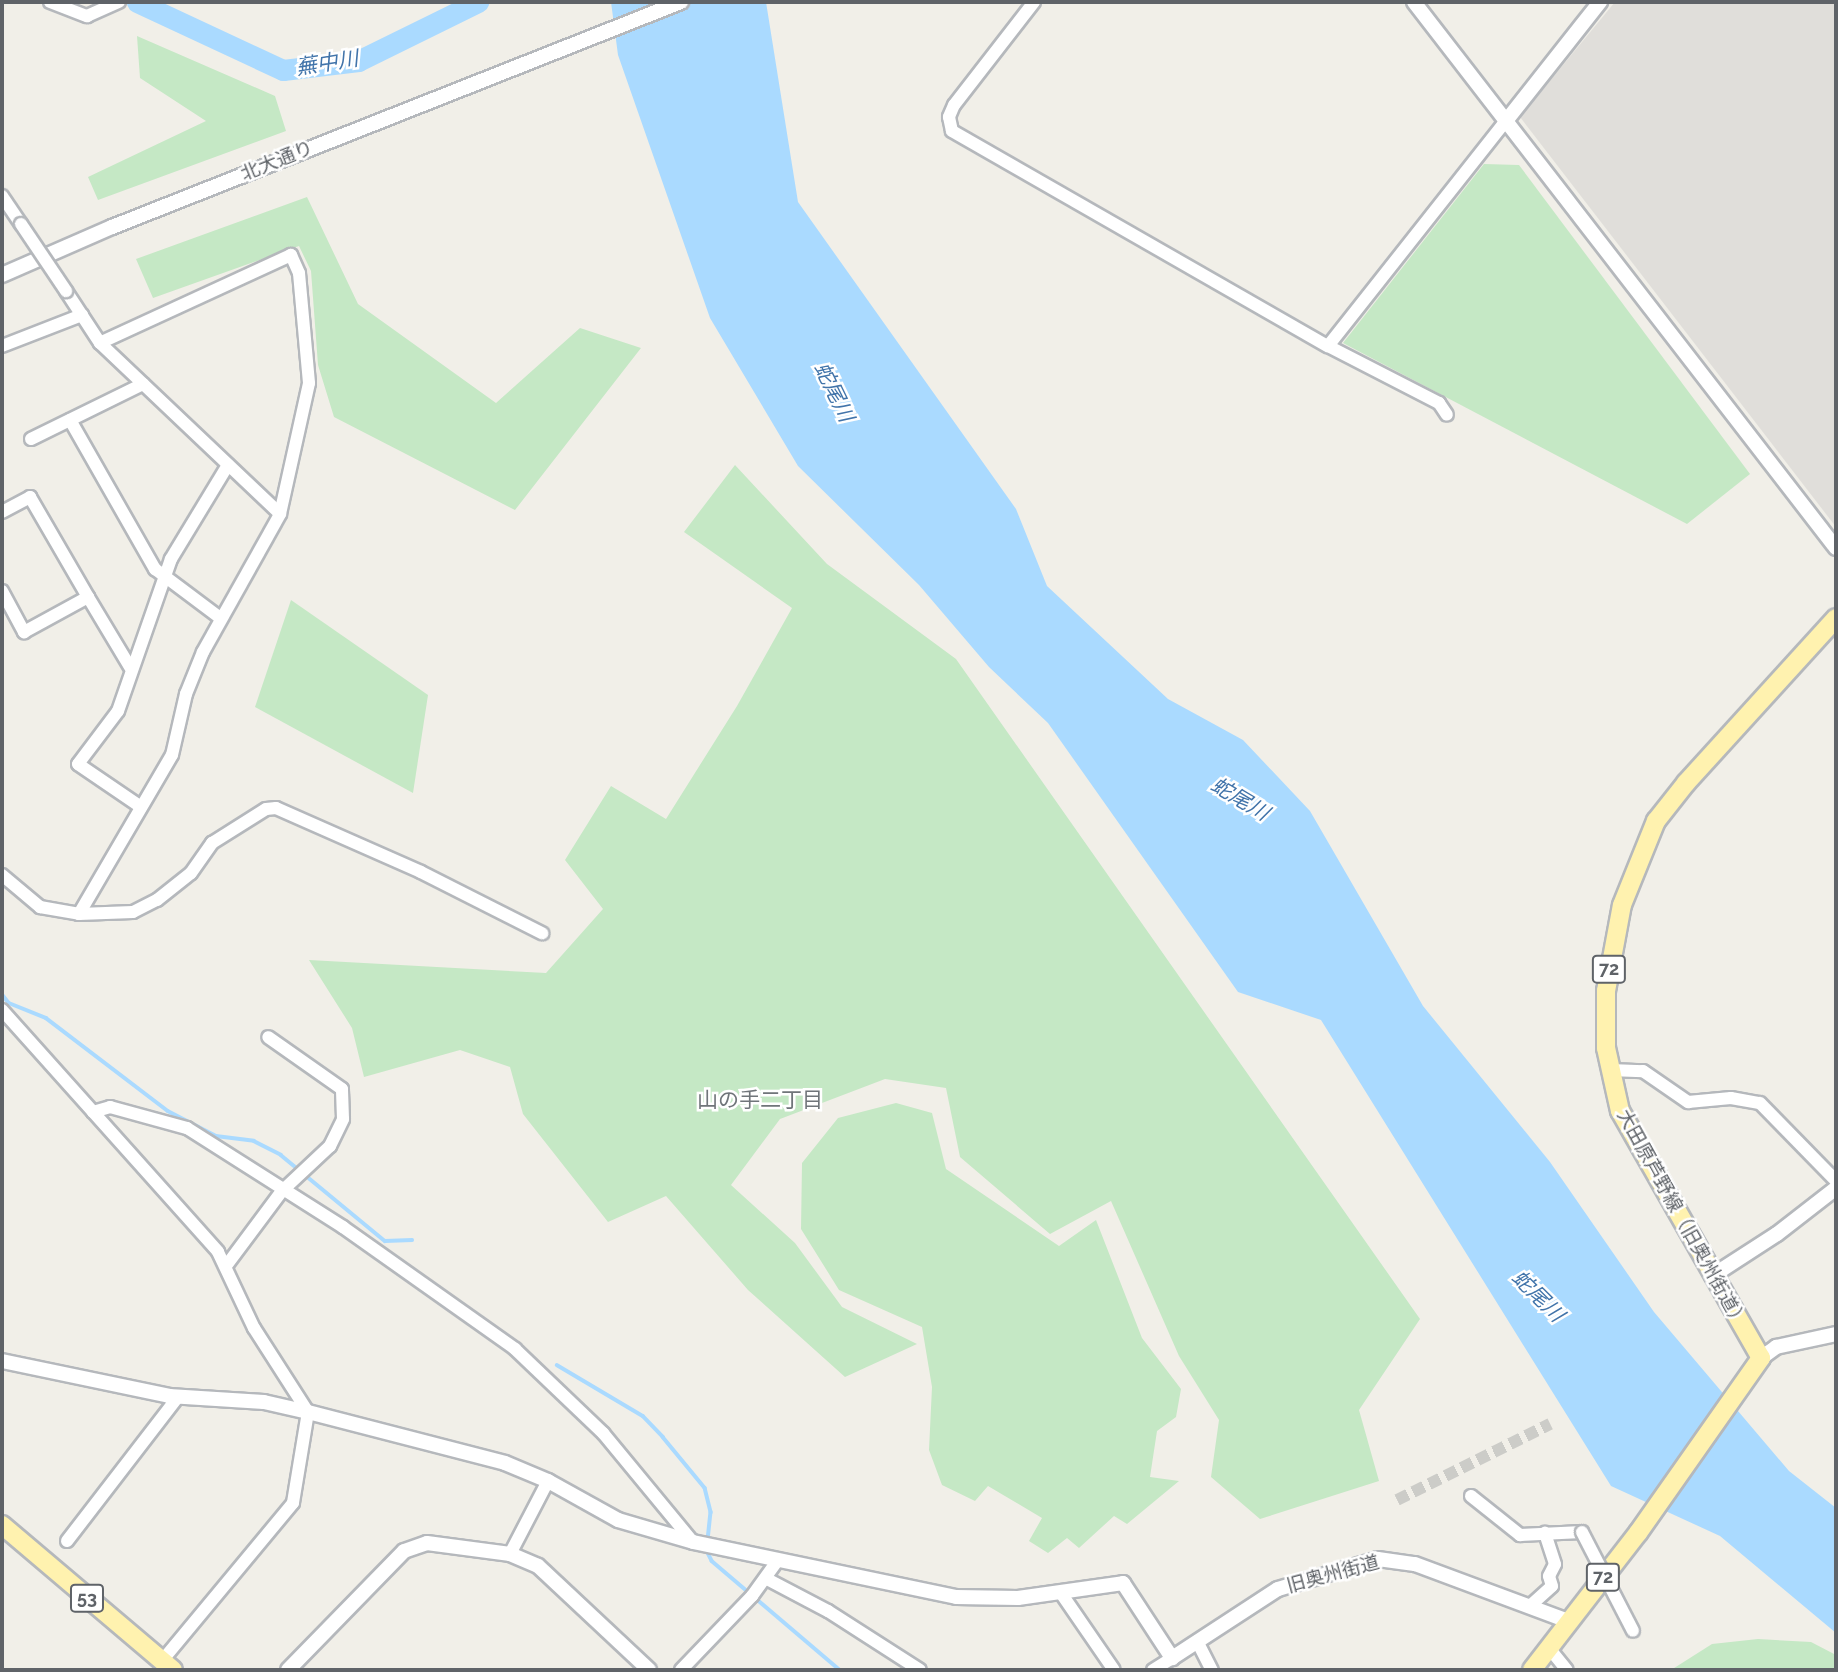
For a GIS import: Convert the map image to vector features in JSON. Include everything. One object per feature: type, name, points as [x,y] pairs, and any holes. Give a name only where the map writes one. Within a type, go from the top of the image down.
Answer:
[{"type":"main road","name":"大田原芦野線（旧奥州街道）","points":[[1761,1358],[1620,1111],[1610,1070],[1605,991],[1622,905],[1645,841],[1686,783],[1836,618]]},
{"type":"main road","name":"72","points":[[1532,1670],[1638,1533],[1761,1358]]},
{"type":"main road","name":"53","points":[[4,1530],[168,1666]]},
{"type":"street","points":[[50,2],[87,16],[119,2]]},
{"type":"street","name":"北大通り","points":[[2,275],[125,221],[681,2]]},
{"type":"street","points":[[1034,2],[954,106],[949,117],[952,131],[1328,346],[1439,403],[1447,415]]},
{"type":"street","points":[[1415,2],[1836,548]]},
{"type":"street","points":[[1328,346],[1600,2]]},
{"type":"street","points":[[2,196],[100,342],[280,514]]},
{"type":"street","points":[[79,914],[172,755],[186,694],[219,617],[280,514],[309,383],[299,273],[290,255],[100,342]]},
{"type":"street","points":[[2,346],[82,315]]},
{"type":"street","points":[[31,439],[143,384]]},
{"type":"street","points":[[70,420],[163,577],[219,617]]},
{"type":"street","points":[[141,807],[78,764],[118,711],[130,667],[163,577],[228,465]]},
{"type":"street","points":[[2,512],[30,497],[130,667]]},
{"type":"street","points":[[2,591],[23,632],[88,597]]},
{"type":"street","points":[[2,875],[40,907],[79,914],[133,912],[157,901],[191,873],[212,843],[266,808],[276,808],[421,872],[542,933]]},
{"type":"street","points":[[2,1010],[226,1266],[254,1328],[308,1412],[309,1429],[293,1503],[168,1666]]},
{"type":"street","points":[[226,1266],[282,1191],[330,1146],[343,1119],[342,1089],[268,1037]]},
{"type":"street","points":[[1610,1070],[1643,1071],[1688,1102],[1731,1098],[1760,1103],[1836,1181]]},
{"type":"street","points":[[93,1112],[110,1107],[187,1128],[282,1191],[343,1227],[515,1349],[603,1433],[693,1542]]},
{"type":"street","points":[[1712,1276],[1777,1234],[1836,1188]]},
{"type":"street","points":[[1761,1358],[1776,1347],[1836,1334]]},
{"type":"street","points":[[2,1361],[177,1398],[264,1402],[308,1412],[505,1464],[548,1481],[618,1520],[693,1542],[956,1597],[1018,1598],[1061,1593],[1104,1583],[1123,1583],[1172,1658]]},
{"type":"street","points":[[68,1541],[177,1398]]},
{"type":"street","points":[[510,1554],[548,1481]]},
{"type":"street","points":[[1471,1496],[1520,1535],[1582,1532],[1633,1631]]},
{"type":"street","points":[[1531,1605],[1552,1586],[1549,1576],[1555,1564],[1545,1533]]},
{"type":"street","points":[[288,1670],[404,1551],[427,1543],[510,1554],[538,1566],[649,1670]]},
{"type":"street","name":"旧奥州街道","points":[[1153,1670],[1278,1589],[1378,1559],[1415,1564],[1568,1621]]},
{"type":"street","points":[[681,1670],[767,1579],[778,1560]]},
{"type":"street","points":[[767,1579],[828,1611],[919,1670]]},
{"type":"street","points":[[1061,1593],[1114,1670]]},
{"type":"street","points":[[1197,1641],[1212,1670]]},
{"type":"street","points":[[1549,1648],[1567,1670]]},
{"type":"shaded area","points":[[1615,2],[1836,2],[1836,527],[1520,117]]},
{"type":"green space","points":[[137,36],[275,96],[286,131],[98,200],[88,177],[206,121],[140,78]]},
{"type":"green space","points":[[1484,164],[1519,165],[1750,474],[1687,524],[1343,343]]},
{"type":"green space","points":[[307,197],[358,304],[496,403],[580,328],[641,348],[515,510],[334,417],[318,365],[311,271],[299,246],[153,298],[136,259]]},
{"type":"green space","points":[[735,465],[827,564],[956,659],[1420,1319],[1359,1410],[1379,1481],[1260,1519],[1211,1477],[1219,1420],[1179,1356],[1111,1201],[1050,1234],[960,1157],[946,1088],[885,1079],[780,1119],[731,1185],[795,1243],[842,1307],[917,1344],[845,1377],[748,1290],[666,1196],[608,1222],[523,1114],[510,1067],[460,1050],[364,1077],[352,1028],[309,960],[546,973],[603,909],[565,860],[611,786],[666,819],[737,706],[792,608],[684,532]]},
{"type":"green space","points":[[291,600],[428,695],[413,793],[255,707]]},
{"type":"green space","points":[[896,1103],[932,1113],[946,1169],[1059,1246],[1096,1220],[1142,1338],[1181,1389],[1176,1417],[1157,1431],[1150,1477],[1179,1481],[1127,1524],[1114,1516],[1079,1548],[1067,1538],[1048,1553],[1029,1541],[1042,1518],[988,1486],[975,1501],[942,1485],[929,1450],[932,1387],[922,1327],[839,1290],[801,1229],[802,1163],[838,1118]]},
{"type":"green space","points":[[1758,1639],[1811,1642],[1836,1655],[1836,1670],[1671,1670],[1712,1644]]},
{"type":"water","name":"蛇尾川","points":[[611,2],[766,2],[798,202],[1016,509],[1047,586],[1168,699],[1243,740],[1310,811],[1423,1006],[1550,1162],[1654,1312],[1789,1471],[1836,1508],[1836,1633],[1720,1536],[1611,1486],[1321,1020],[1238,992],[1048,723],[989,667],[919,585],[798,466],[710,318],[618,55]]},
{"type":"waterway","name":"蕪中川","points":[[137,2],[283,70],[358,61],[478,2]]},
{"type":"waterway","points":[[2,994],[9,1003],[46,1018],[168,1111],[216,1136],[254,1141],[281,1155],[385,1241],[412,1240]]},
{"type":"waterway","points":[[557,1365],[643,1416],[663,1437],[705,1488],[711,1512],[708,1542]]},
{"type":"waterway","points":[[706,1549],[712,1561],[840,1670]]},
{"type":"tunnel","points":[[1397,1500],[1550,1424]]},
{"type":"district","name":"山の手二丁目","points":[[760,1100]]}]
